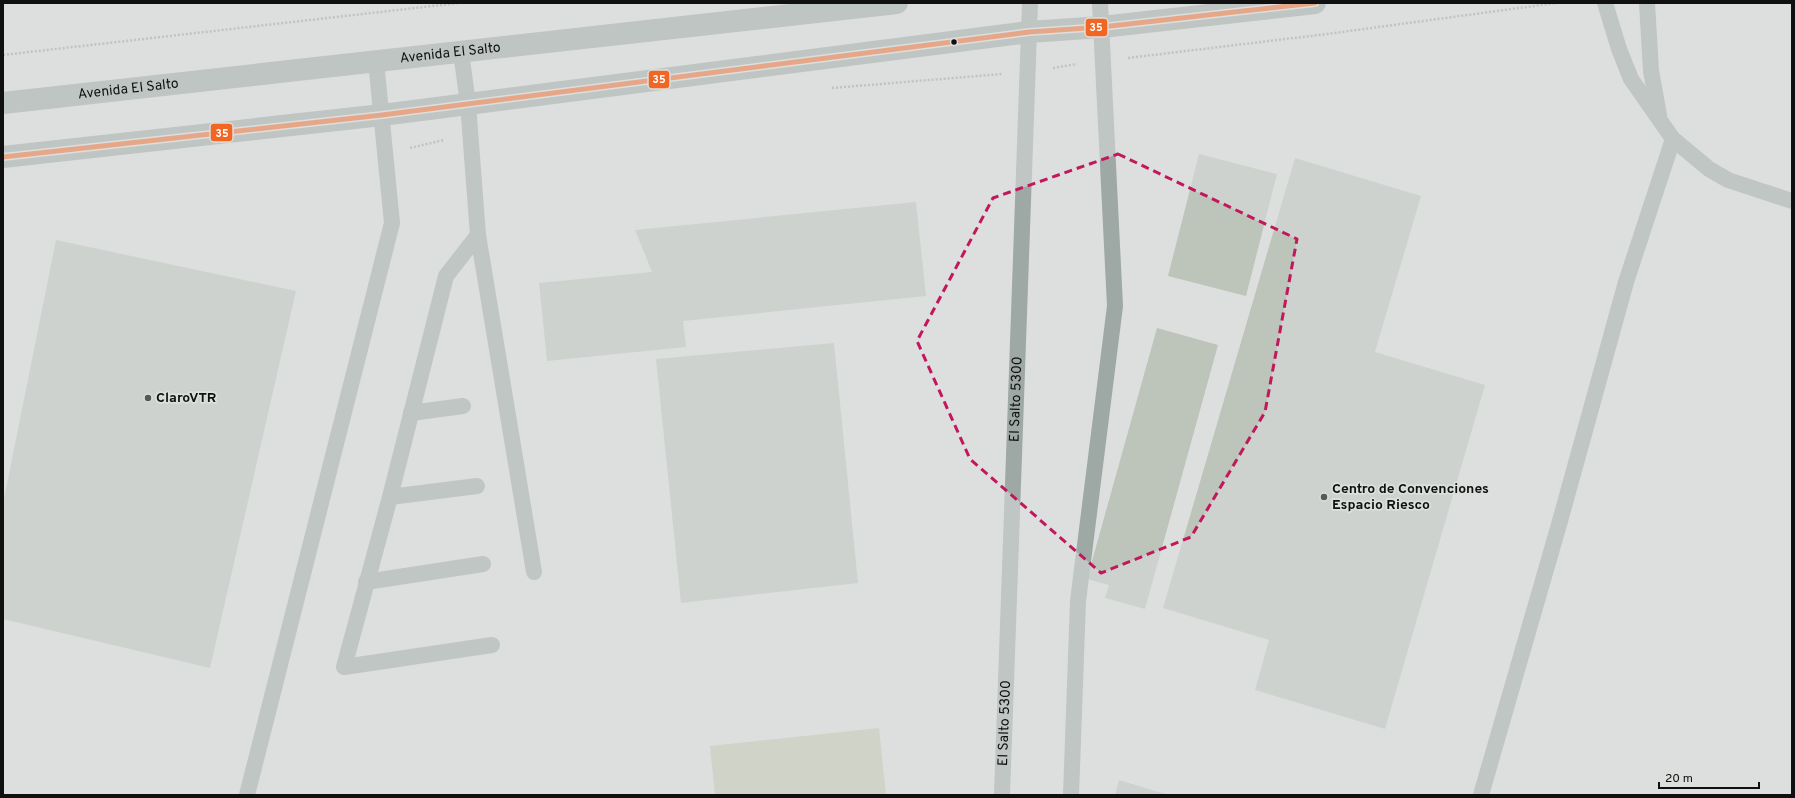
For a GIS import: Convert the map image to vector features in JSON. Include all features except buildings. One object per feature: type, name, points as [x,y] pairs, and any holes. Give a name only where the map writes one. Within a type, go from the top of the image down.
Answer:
[{"type":"main road","name":"Avenida El Salto","points":[[3,103],[897,3]]},
{"type":"main road","points":[[3,157],[382,115],[1029,32],[1102,27],[1315,3]]},
{"type":"lane","name":"El Salto 5300","points":[[1002,795],[1030,3]]},
{"type":"lane","points":[[1071,795],[1078,601],[1115,306],[1100,3]]},
{"type":"lane","points":[[1605,3],[1619,49],[1631,79],[1674,139],[1709,169],[1728,180],[1792,201]]},
{"type":"lane","points":[[1647,3],[1651,70],[1660,121]]},
{"type":"lane","points":[[461,52],[468,104],[478,235],[534,572]]},
{"type":"lane","points":[[247,795],[392,223],[376,61]]},
{"type":"lane","points":[[1481,795],[1560,521],[1626,282],[1674,139]]},
{"type":"lane","points":[[478,235],[446,276],[390,497],[344,667],[492,645]]},
{"type":"lane","points":[[411,414],[463,406]]},
{"type":"lane","points":[[390,497],[477,486]]},
{"type":"lane","points":[[366,582],[483,564]]},
{"type":"path","points":[[3,55],[459,3]]},
{"type":"path","points":[[825,89],[1027,72],[1104,60],[1327,34],[1556,3]]},
{"type":"path","points":[[385,153],[470,135]]},
{"type":"highlighted area","points":[[1118,154],[1297,239],[1265,412],[1191,537],[1101,573],[970,459],[917,341],[993,198]]},
{"type":"green space","points":[[879,728],[886,795],[715,795],[710,746]]},
{"type":"transit line","name":"35","points":[[3,157],[382,115],[1029,32],[1102,27],[1315,3]]},
{"type":"place","name":"ClaroVTR","points":[[148,398]]},
{"type":"place","name":"Centro de Convenciones Espacio Riesco","points":[[1324,497]]}]
